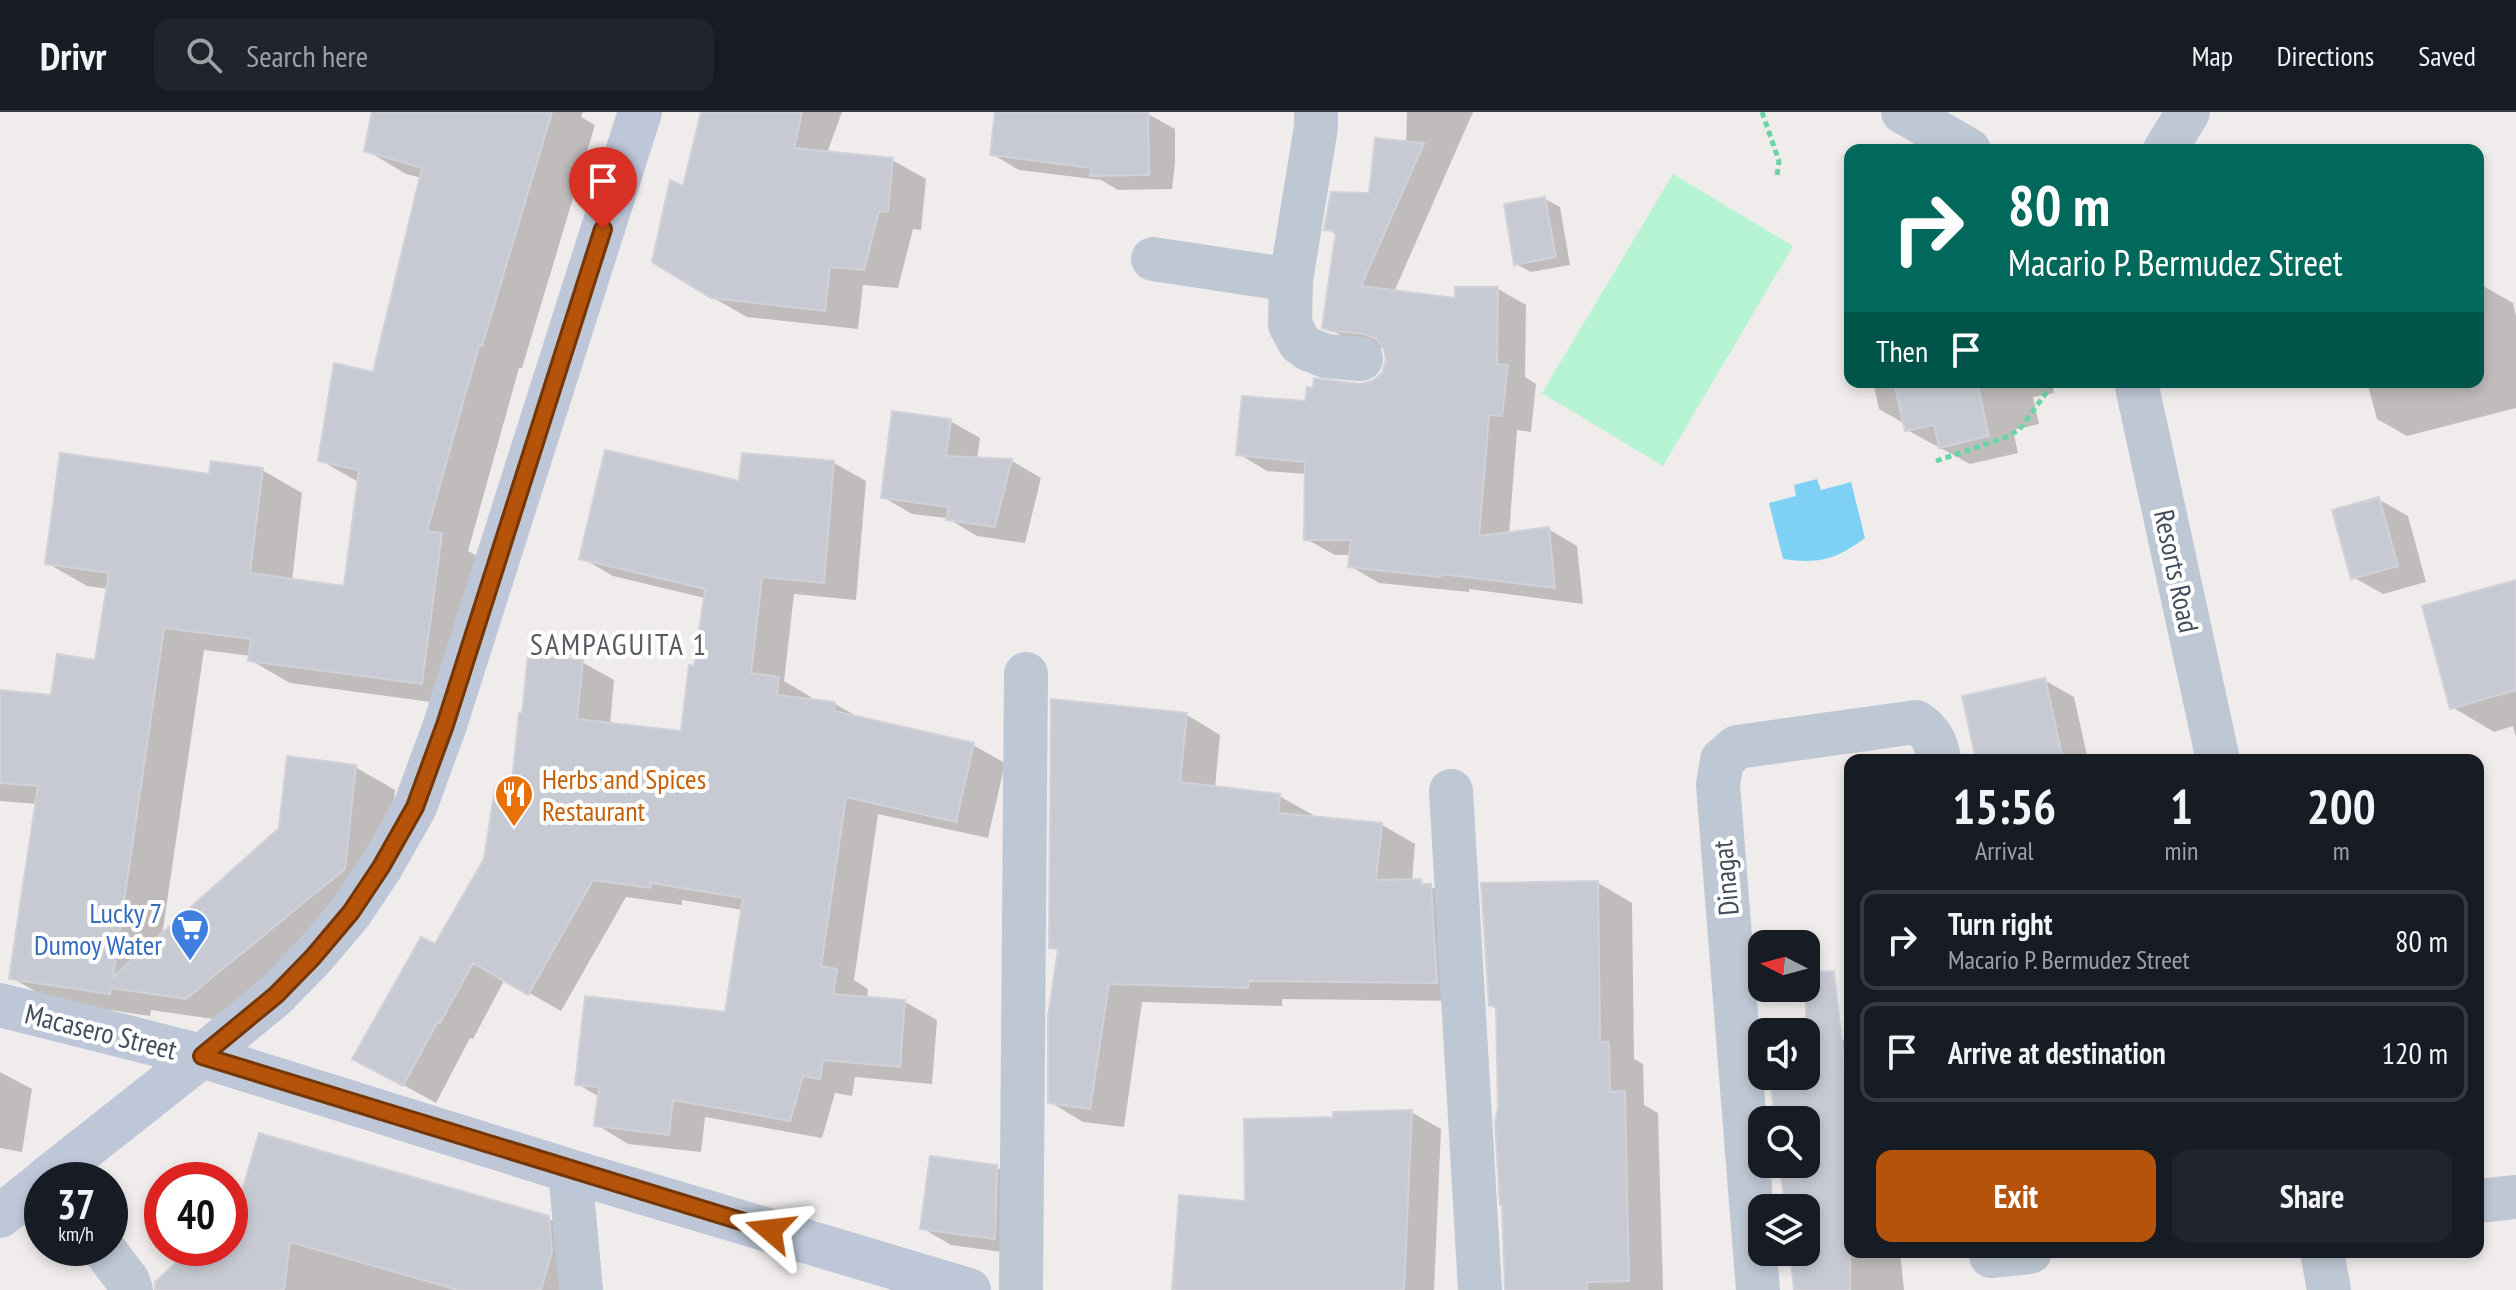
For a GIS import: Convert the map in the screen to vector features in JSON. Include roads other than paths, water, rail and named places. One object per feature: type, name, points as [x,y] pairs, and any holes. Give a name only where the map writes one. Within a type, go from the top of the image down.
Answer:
[{"type":"main road","points":[[69,1162],[276,995],[351,912],[415,807],[445,725],[640,112]]},
{"type":"main road","name":"Macasero Street","points":[[0,1005],[202,1056],[570,1171],[969,1290]]},
{"type":"main road","points":[[0,1216],[24,1197]]},
{"type":"street","points":[[1316,112],[1291,280],[1290,325],[1300,343],[1326,356],[1361,359]]},
{"type":"street","points":[[1903,112],[1959,144]]},
{"type":"street","points":[[2169,144],[2188,112]]},
{"type":"street","points":[[1153,259],[1291,280]]},
{"type":"street","name":"Resorts Road","points":[[2137,388],[2217,754]]},
{"type":"street","points":[[1021,1290],[1026,674]]},
{"type":"street","name":"Dinagat","points":[[1758,1290],[1718,785],[1722,760],[1737,747],[1916,722],[1934,738],[1938,754]]},
{"type":"street","points":[[1451,791],[1480,1290]]},
{"type":"street","points":[[570,1171],[581,1290]]},
{"type":"street","points":[[2484,1200],[2516,1197]]},
{"type":"street","points":[[2323,1258],[2329,1290]]},
{"type":"street","points":[[117,1266],[131,1290]]},
{"type":"water","points":[[1817,479],[1821,490],[1851,482],[1865,538],[1826,559],[1783,559],[1769,503],[1796,496],[1794,485]]},
{"type":"place","name":"Herbs and Spices Restaurant","points":[[514,828]]},
{"type":"place","name":"Lucky 7 Dumoy Water","points":[[190,962]]},
{"type":"district","name":"SAMPAGUITA 1","points":[[619,643]]}]
